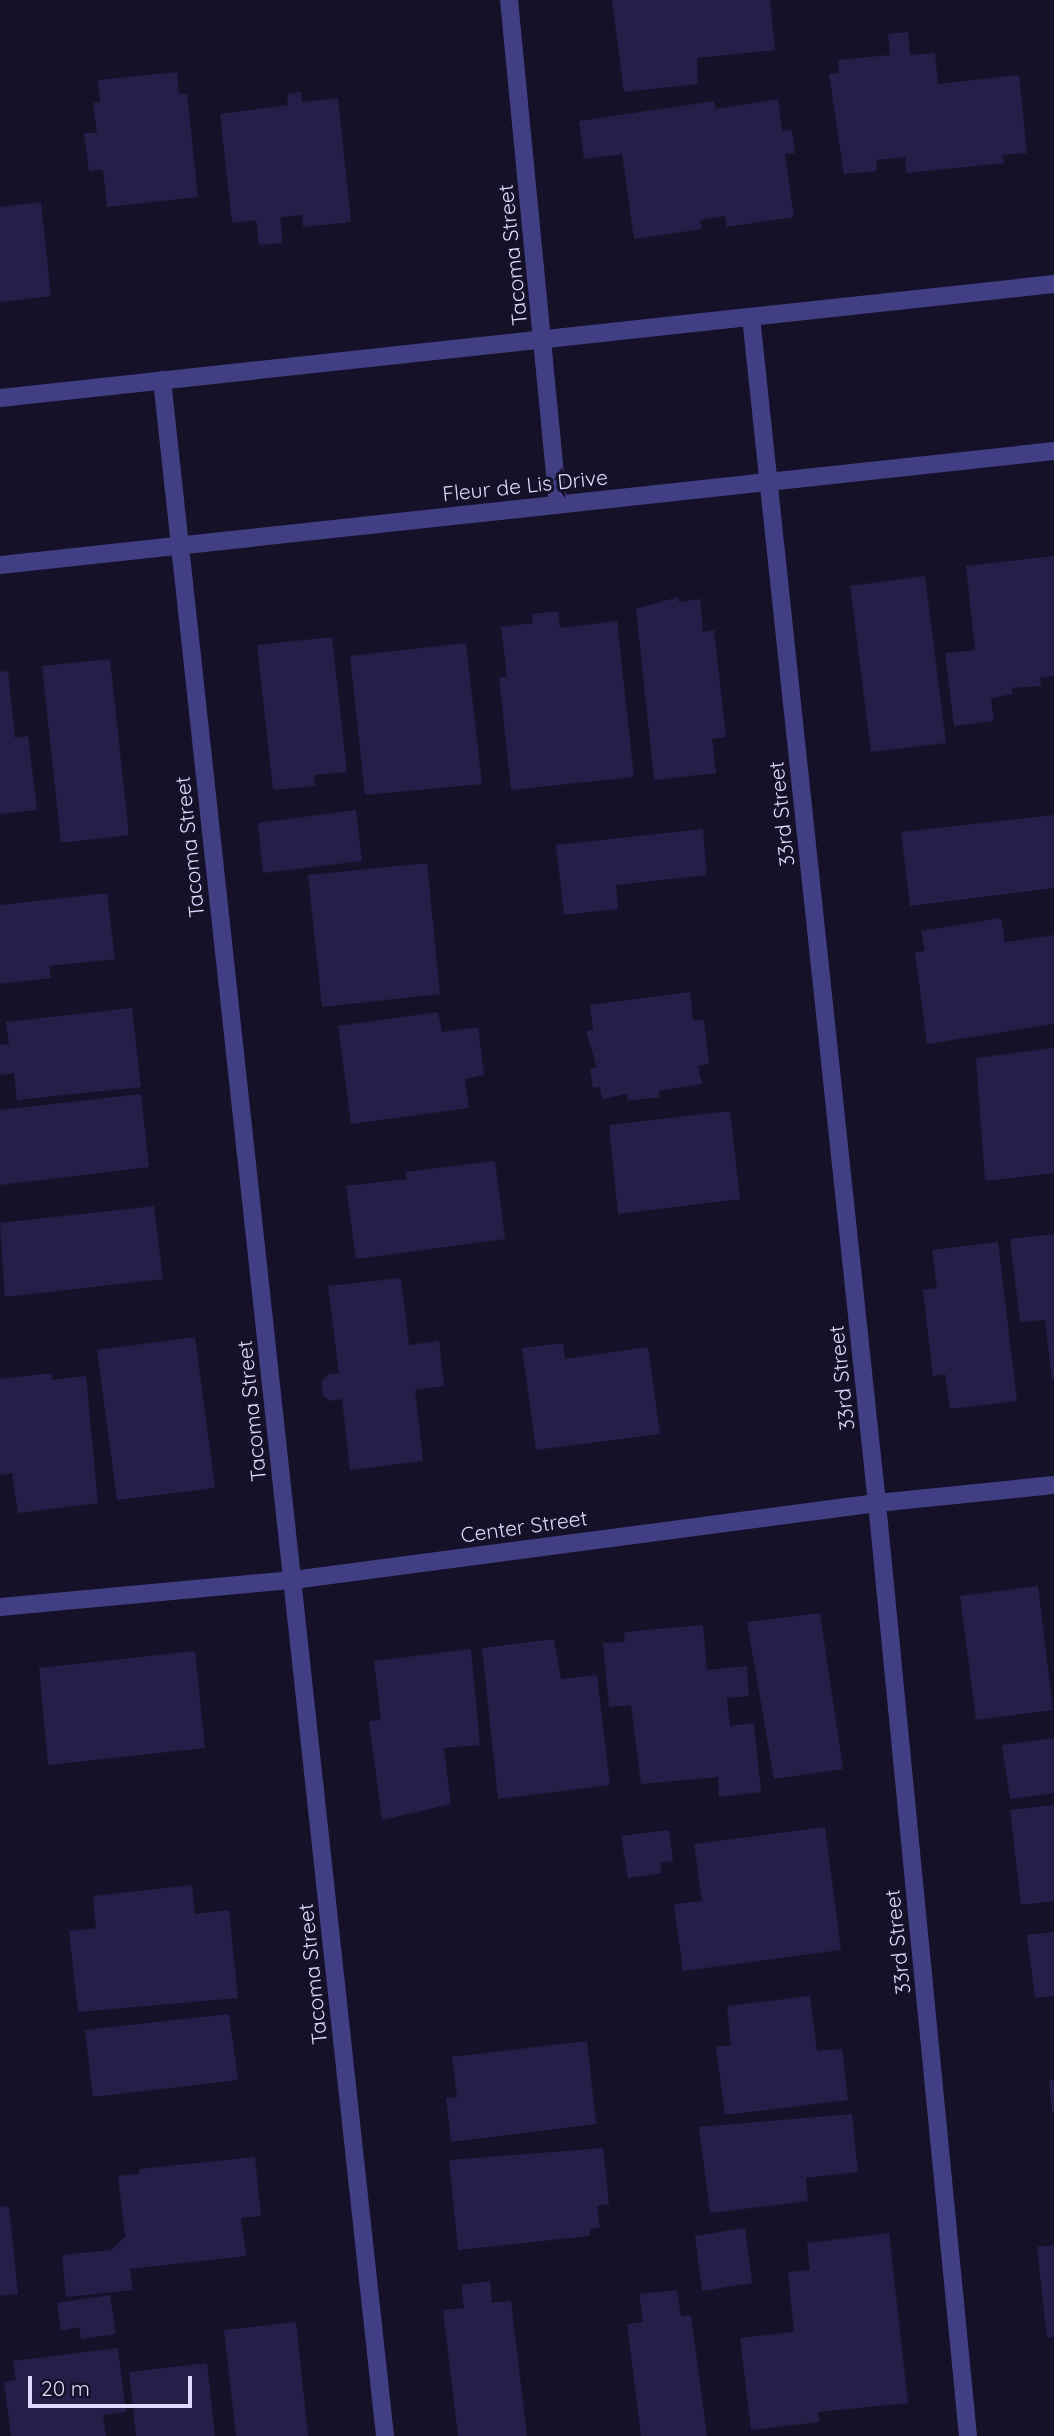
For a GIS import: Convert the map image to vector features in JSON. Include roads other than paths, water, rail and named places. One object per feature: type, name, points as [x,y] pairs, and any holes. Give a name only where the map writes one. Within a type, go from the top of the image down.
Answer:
[{"type":"street","name":"Tacoma Street","points":[[509,0],[558,505]]},
{"type":"street","points":[[0,398],[1054,284]]},
{"type":"street","name":"33rd Street","points":[[751,317],[877,1503],[968,2436]]},
{"type":"street","name":"Tacoma Street","points":[[162,380],[385,2436]]},
{"type":"street","name":"Fleur de Lis Drive","points":[[0,565],[1054,451]]},
{"type":"street","name":"Center Street","points":[[0,1607],[293,1580],[877,1503],[1054,1485]]}]
